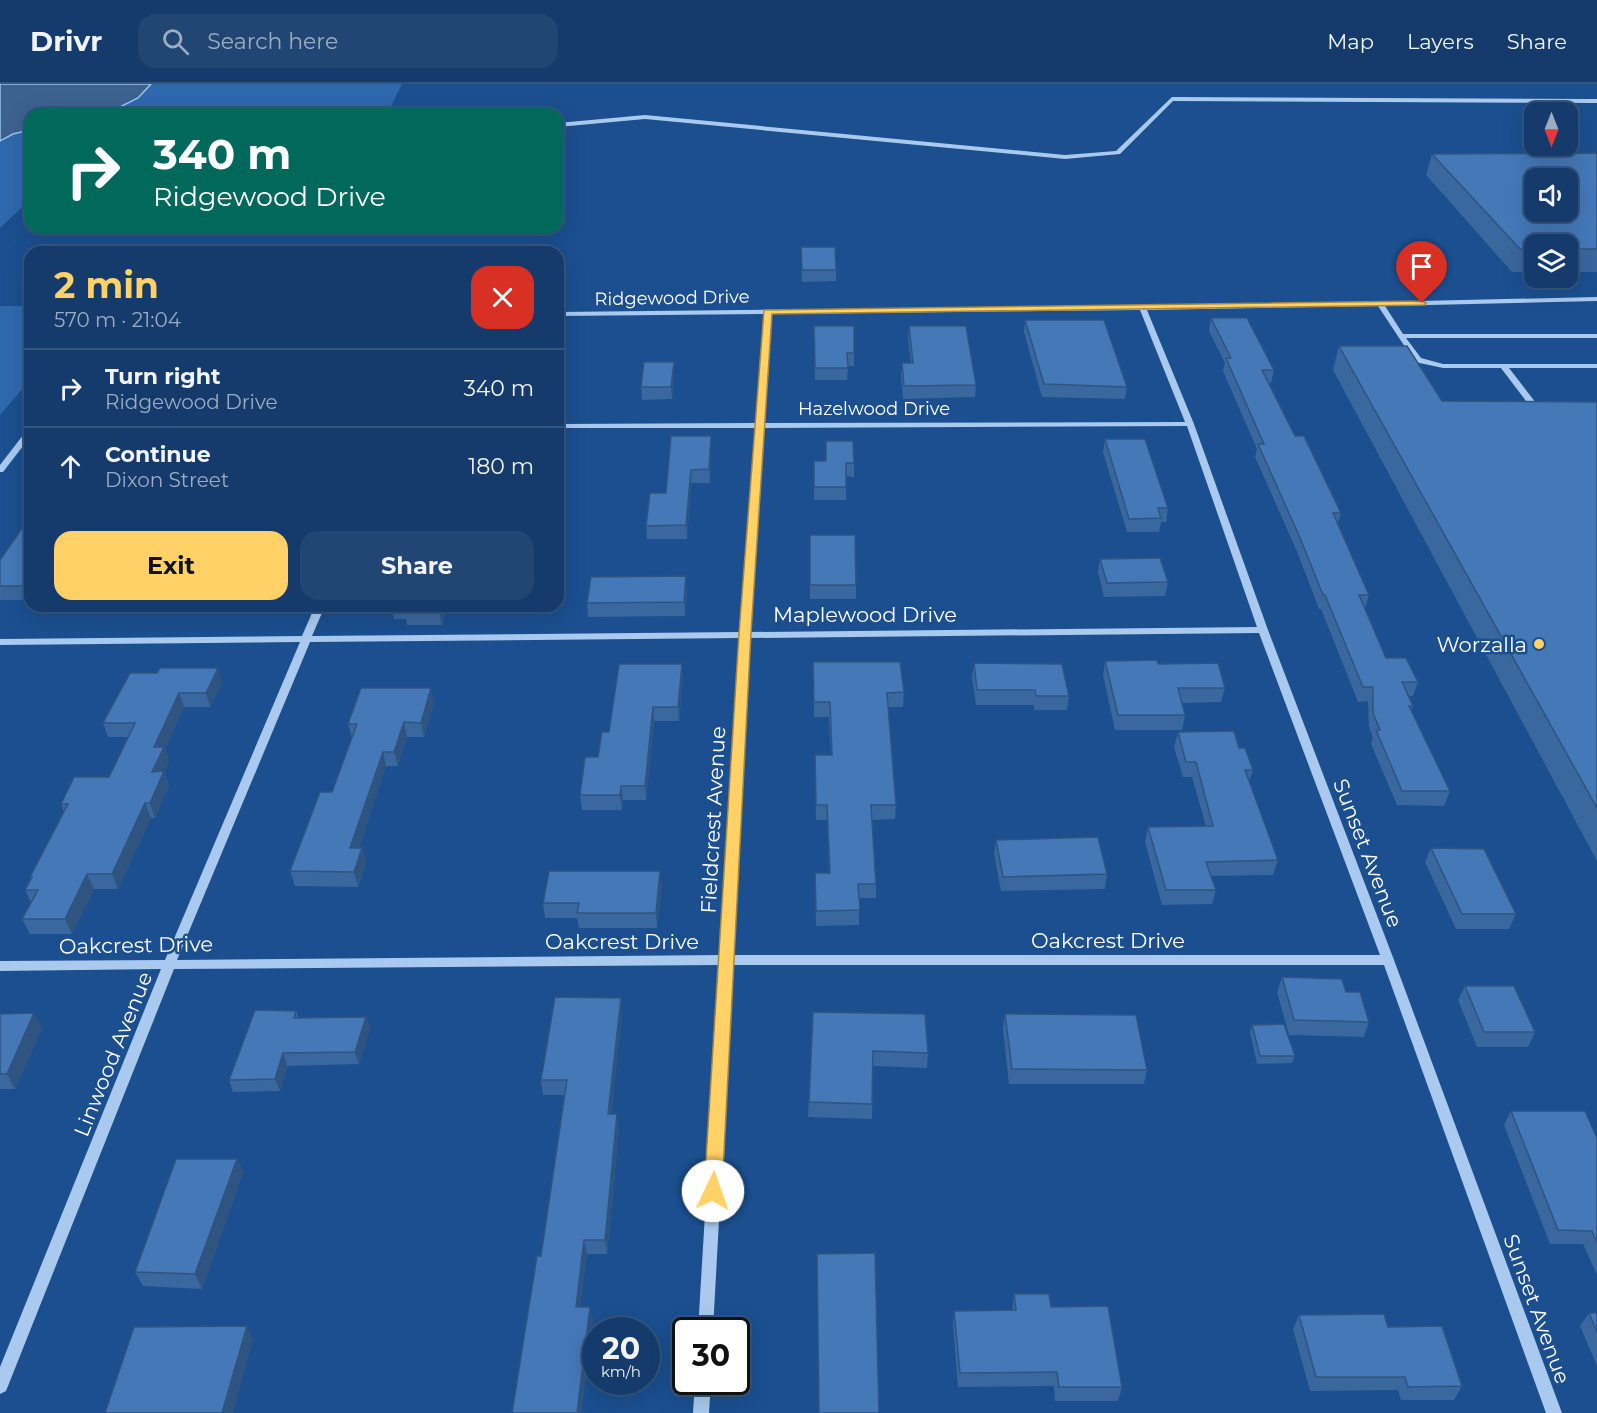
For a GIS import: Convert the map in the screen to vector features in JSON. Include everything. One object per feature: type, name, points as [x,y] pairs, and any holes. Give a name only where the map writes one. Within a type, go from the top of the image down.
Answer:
[{"type":"street","points":[[564,124],[645,117],[1065,157],[1118,153],[1172,99],[1597,101]]},
{"type":"street","name":"Ridgewood Drive","points":[[564,314],[1291,306],[1597,299]]},
{"type":"street","points":[[1380,304],[1418,360],[1431,364],[1503,367],[1597,366]]},
{"type":"street","name":"Sunset Avenue","points":[[1143,308],[1190,424],[1263,630],[1388,960],[1554,1413]]},
{"type":"street","name":"Fieldcrest Avenue","points":[[707,1317],[745,633],[768,312]]},
{"type":"street","points":[[1401,336],[1597,336]]},
{"type":"street","points":[[1503,367],[1532,403]]},
{"type":"street","points":[[1521,403],[1542,403]]},
{"type":"street","name":"Hazelwood Drive","points":[[564,426],[1190,424]]},
{"type":"street","points":[[0,470],[24,440]]},
{"type":"street","name":"Linwood Avenue","points":[[0,1386],[170,963],[317,612]]},
{"type":"street","name":"Maplewood Drive","points":[[0,642],[305,641],[745,633],[1263,630]]},
{"type":"street","name":"Oakcrest Drive","points":[[0,966],[726,960],[1388,960]]},
{"type":"street","points":[[701,1413],[702,1395]]},
{"type":"shaded area","points":[[0,84],[402,84],[390,108],[24,108],[24,206],[0,228]]},
{"type":"shaded area","points":[[0,84],[151,84],[138,98],[118,108],[24,108],[24,131],[0,141]]},
{"type":"shaded area","points":[[0,306],[24,306],[24,387],[0,415]]},
{"type":"building","points":[[1524,153],[1524,156],[1578,156],[1578,153],[1597,153],[1597,249],[1578,249],[1578,234],[1524,234],[1524,249],[1520,249],[1432,154]]},
{"type":"building","points":[[801,247],[835,247],[836,270],[802,270]]},
{"type":"building","points":[[1211,318],[1247,318],[1274,370],[1262,370],[1295,436],[1304,436],[1341,513],[1333,513],[1369,595],[1359,595],[1386,658],[1406,658],[1418,682],[1402,682],[1413,706],[1409,706],[1450,791],[1402,791],[1376,730],[1380,730],[1373,713],[1373,687],[1363,687],[1258,444],[1264,444],[1226,358],[1231,358]]},
{"type":"building","points":[[1025,320],[1104,320],[1127,387],[1044,384]]},
{"type":"building","points":[[814,326],[854,326],[854,353],[847,353],[848,368],[815,368]]},
{"type":"building","points":[[909,326],[966,326],[976,385],[904,386],[902,363],[913,363]]},
{"type":"building","name":"Worzalla","points":[[1339,346],[1407,346],[1442,401],[1597,402],[1597,808]]},
{"type":"building","points":[[644,362],[674,362],[671,387],[641,387]]},
{"type":"building","points":[[671,436],[711,436],[709,469],[691,470],[686,525],[646,526],[650,493],[666,493]]},
{"type":"building","points":[[1105,439],[1145,439],[1168,508],[1158,508],[1161,518],[1129,519]]},
{"type":"building","points":[[826,441],[853,441],[854,463],[846,463],[846,487],[814,487],[814,461],[826,461]]},
{"type":"building","points":[[24,526],[24,586],[0,586],[0,560]]},
{"type":"building","points":[[810,535],[855,535],[856,585],[810,585]]},
{"type":"building","points":[[1160,558],[1168,582],[1107,583],[1100,559]]},
{"type":"building","points":[[686,576],[684,602],[587,603],[591,577]]},
{"type":"building","points":[[1157,660],[1158,664],[1218,663],[1225,688],[1178,688],[1185,715],[1118,715],[1105,661]]},
{"type":"building","points":[[813,662],[900,662],[904,692],[887,693],[896,805],[871,805],[876,884],[858,884],[860,910],[816,911],[815,873],[830,873],[827,805],[816,805],[815,755],[832,755],[830,702],[814,702]]},
{"type":"building","points":[[974,663],[1062,664],[1069,696],[1036,696],[1035,690],[977,690]]},
{"type":"building","points":[[619,664],[682,664],[678,707],[653,707],[645,786],[621,786],[620,795],[580,795],[585,757],[598,757],[602,732],[609,732]]},
{"type":"building","points":[[160,668],[218,668],[206,693],[179,693],[154,747],[164,747],[152,772],[164,771],[150,803],[145,803],[112,874],[87,874],[65,919],[22,919],[38,890],[25,890],[68,804],[61,804],[74,777],[109,777],[135,723],[103,723],[130,673],[157,673]]},
{"type":"building","points":[[361,688],[431,688],[421,723],[404,722],[394,752],[383,752],[350,848],[362,848],[354,872],[290,871],[320,792],[332,792],[357,724],[348,724]]},
{"type":"building","points":[[1234,731],[1239,748],[1245,748],[1253,770],[1245,770],[1278,860],[1206,862],[1216,890],[1166,890],[1148,827],[1213,826],[1196,762],[1186,762],[1178,732]]},
{"type":"building","points":[[1098,837],[1107,874],[1003,877],[996,840]]},
{"type":"building","points":[[1431,848],[1484,849],[1516,914],[1462,914]]},
{"type":"building","points":[[549,871],[660,871],[656,913],[577,913],[579,903],[543,903]]},
{"type":"building","points":[[1282,977],[1342,979],[1346,992],[1360,992],[1369,1022],[1294,1020]]},
{"type":"building","points":[[1465,986],[1514,986],[1535,1032],[1484,1032]]},
{"type":"building","points":[[555,997],[621,998],[608,1114],[617,1114],[605,1240],[584,1240],[576,1307],[590,1307],[589,1317],[582,1317],[582,1372],[577,1413],[512,1413],[537,1256],[541,1256],[567,1080],[541,1080]]},
{"type":"building","points":[[255,1010],[296,1011],[294,1018],[366,1017],[355,1052],[283,1053],[275,1079],[229,1080]]},
{"type":"building","points":[[813,1012],[925,1014],[928,1053],[873,1051],[872,1104],[809,1102]]},
{"type":"building","points":[[34,1013],[7,1074],[0,1074],[0,1014]]},
{"type":"building","points":[[1005,1014],[1136,1015],[1147,1070],[1012,1069]]},
{"type":"building","points":[[1284,1024],[1295,1056],[1260,1056],[1252,1025]]},
{"type":"building","points":[[1511,1111],[1585,1111],[1597,1138],[1597,1243],[1592,1231],[1558,1230]]},
{"type":"building","points":[[176,1159],[237,1159],[195,1274],[135,1272]]},
{"type":"building","points":[[875,1253],[879,1413],[819,1413],[817,1254]]},
{"type":"building","points":[[1014,1294],[1049,1294],[1051,1307],[1108,1306],[1122,1387],[1059,1387],[1057,1372],[960,1373],[954,1311],[1016,1310]]},
{"type":"building","points":[[1589,1313],[1597,1313],[1597,1332]]},
{"type":"building","points":[[1384,1314],[1388,1327],[1442,1326],[1462,1386],[1408,1387],[1405,1377],[1316,1377],[1299,1315]]},
{"type":"building","points":[[247,1326],[222,1413],[105,1413],[134,1327]]},
{"type":"place","name":"Worzalla","points":[[1539,644]]},
{"type":"route","points":[[713,1191],[745,633],[768,312],[1422,303]]}]
